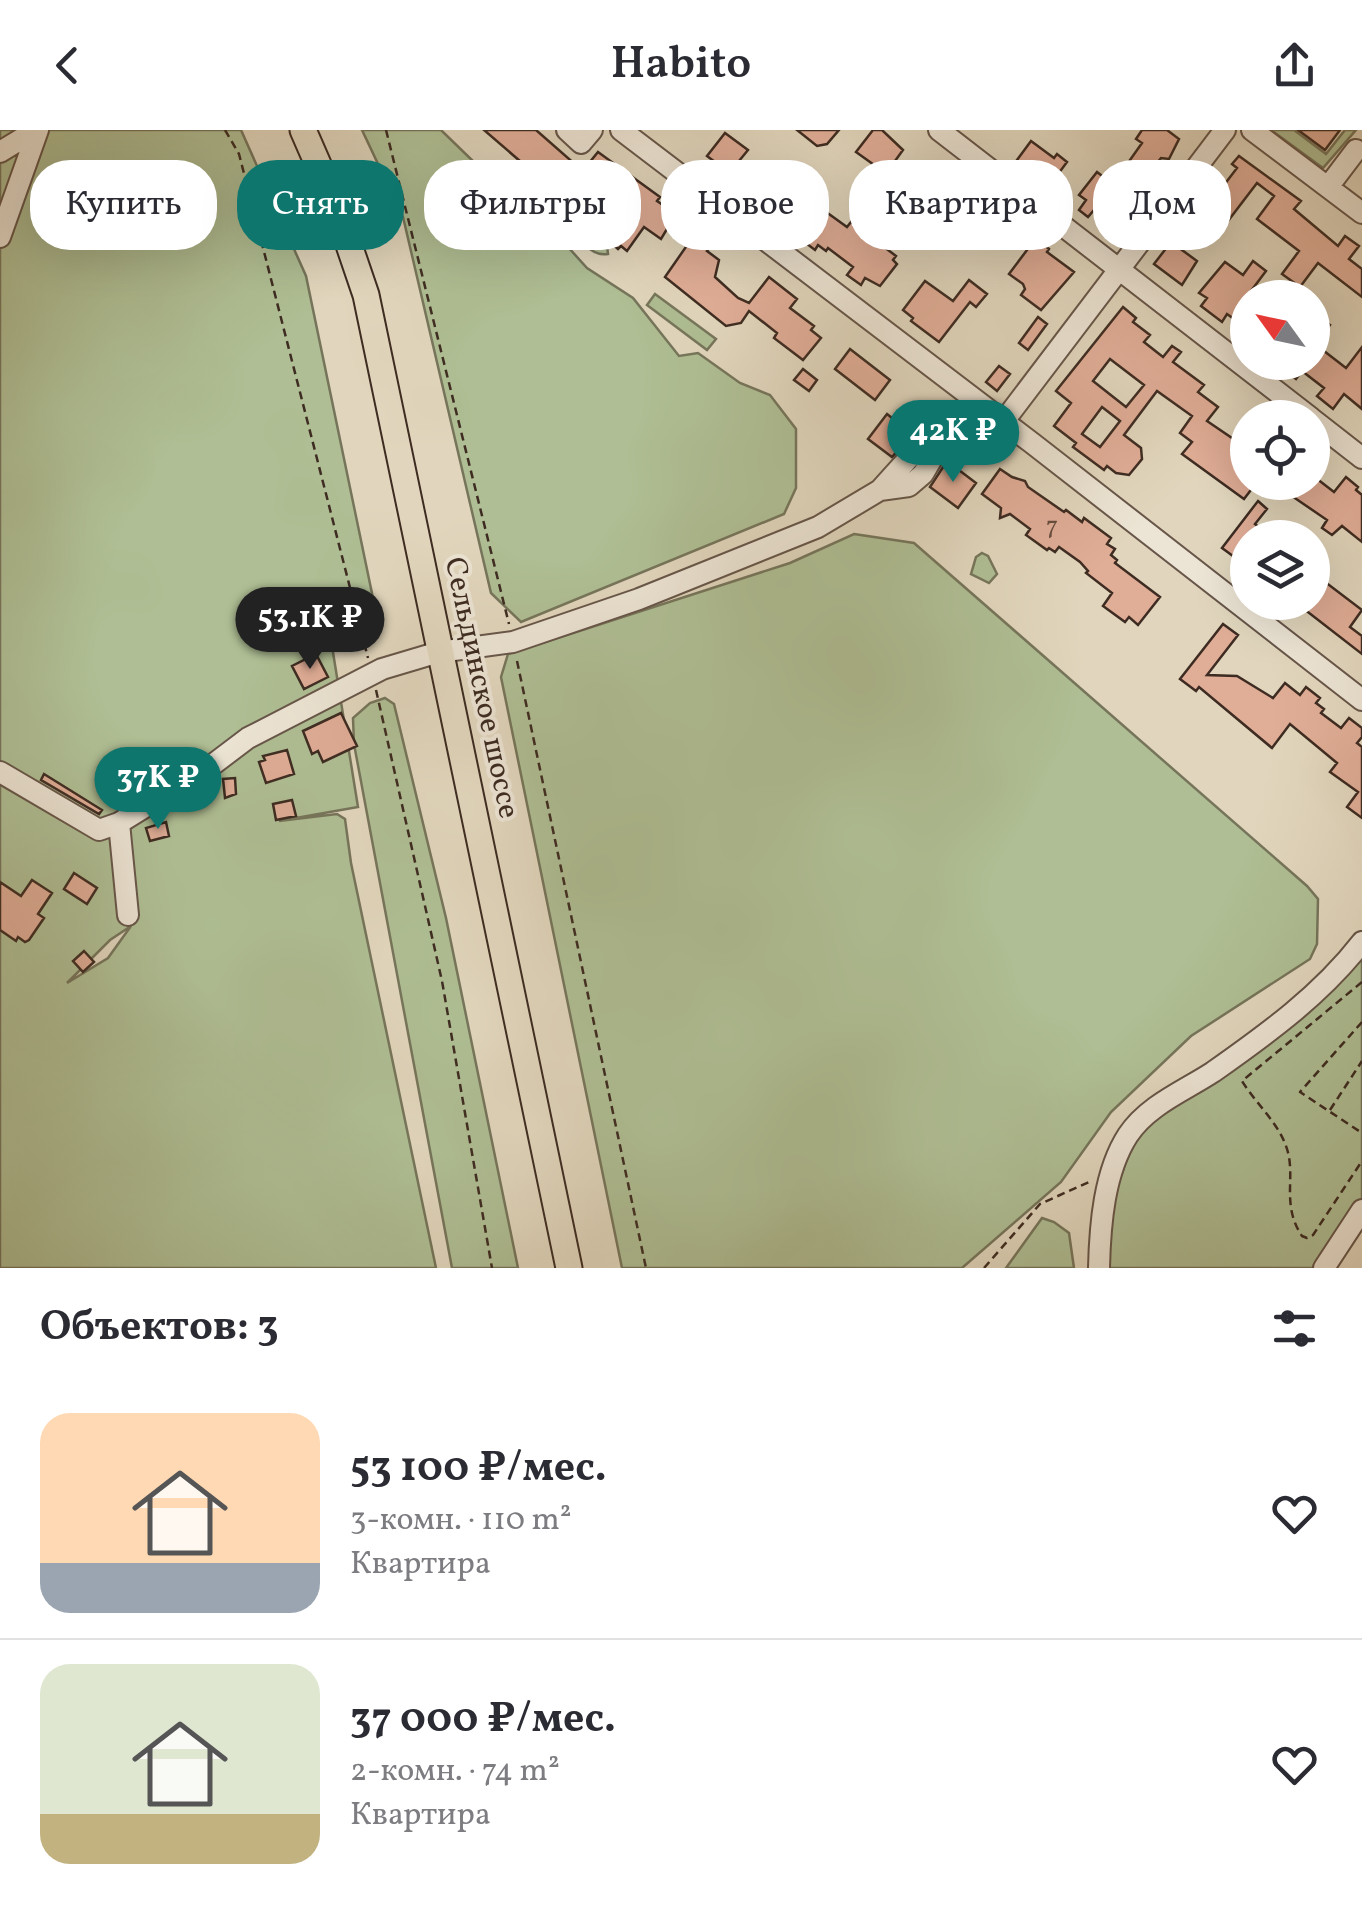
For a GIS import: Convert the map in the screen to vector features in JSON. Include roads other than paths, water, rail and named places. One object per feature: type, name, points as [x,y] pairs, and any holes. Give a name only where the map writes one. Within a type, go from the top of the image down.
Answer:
[{"type":"main road","name":"Сельдинское шоссе","points":[[303,130],[334,201],[366,295],[569,1268]]},
{"type":"street","points":[[0,152],[37,130]]},
{"type":"street","points":[[0,237],[37,130]]},
{"type":"street","points":[[567,130],[581,143],[592,130]]},
{"type":"street","points":[[939,130],[1289,400]]},
{"type":"street","points":[[1004,422],[1225,130]]},
{"type":"street","points":[[1252,130],[1362,213]]},
{"type":"street","points":[[633,134],[1362,700]]},
{"type":"street","points":[[1328,187],[1356,150]]},
{"type":"street","points":[[0,772],[99,830],[119,823],[212,766],[248,738],[372,674],[439,652],[514,642],[638,599],[818,527],[880,490],[910,486],[923,474],[973,399]]},
{"type":"street","points":[[1330,432],[1362,458]]},
{"type":"street","points":[[119,823],[128,915]]},
{"type":"street","points":[[1099,1268],[1112,1171],[1119,1151],[1140,1120],[1298,1008],[1362,942]]},
{"type":"street","points":[[1324,1268],[1362,1210]]}]
